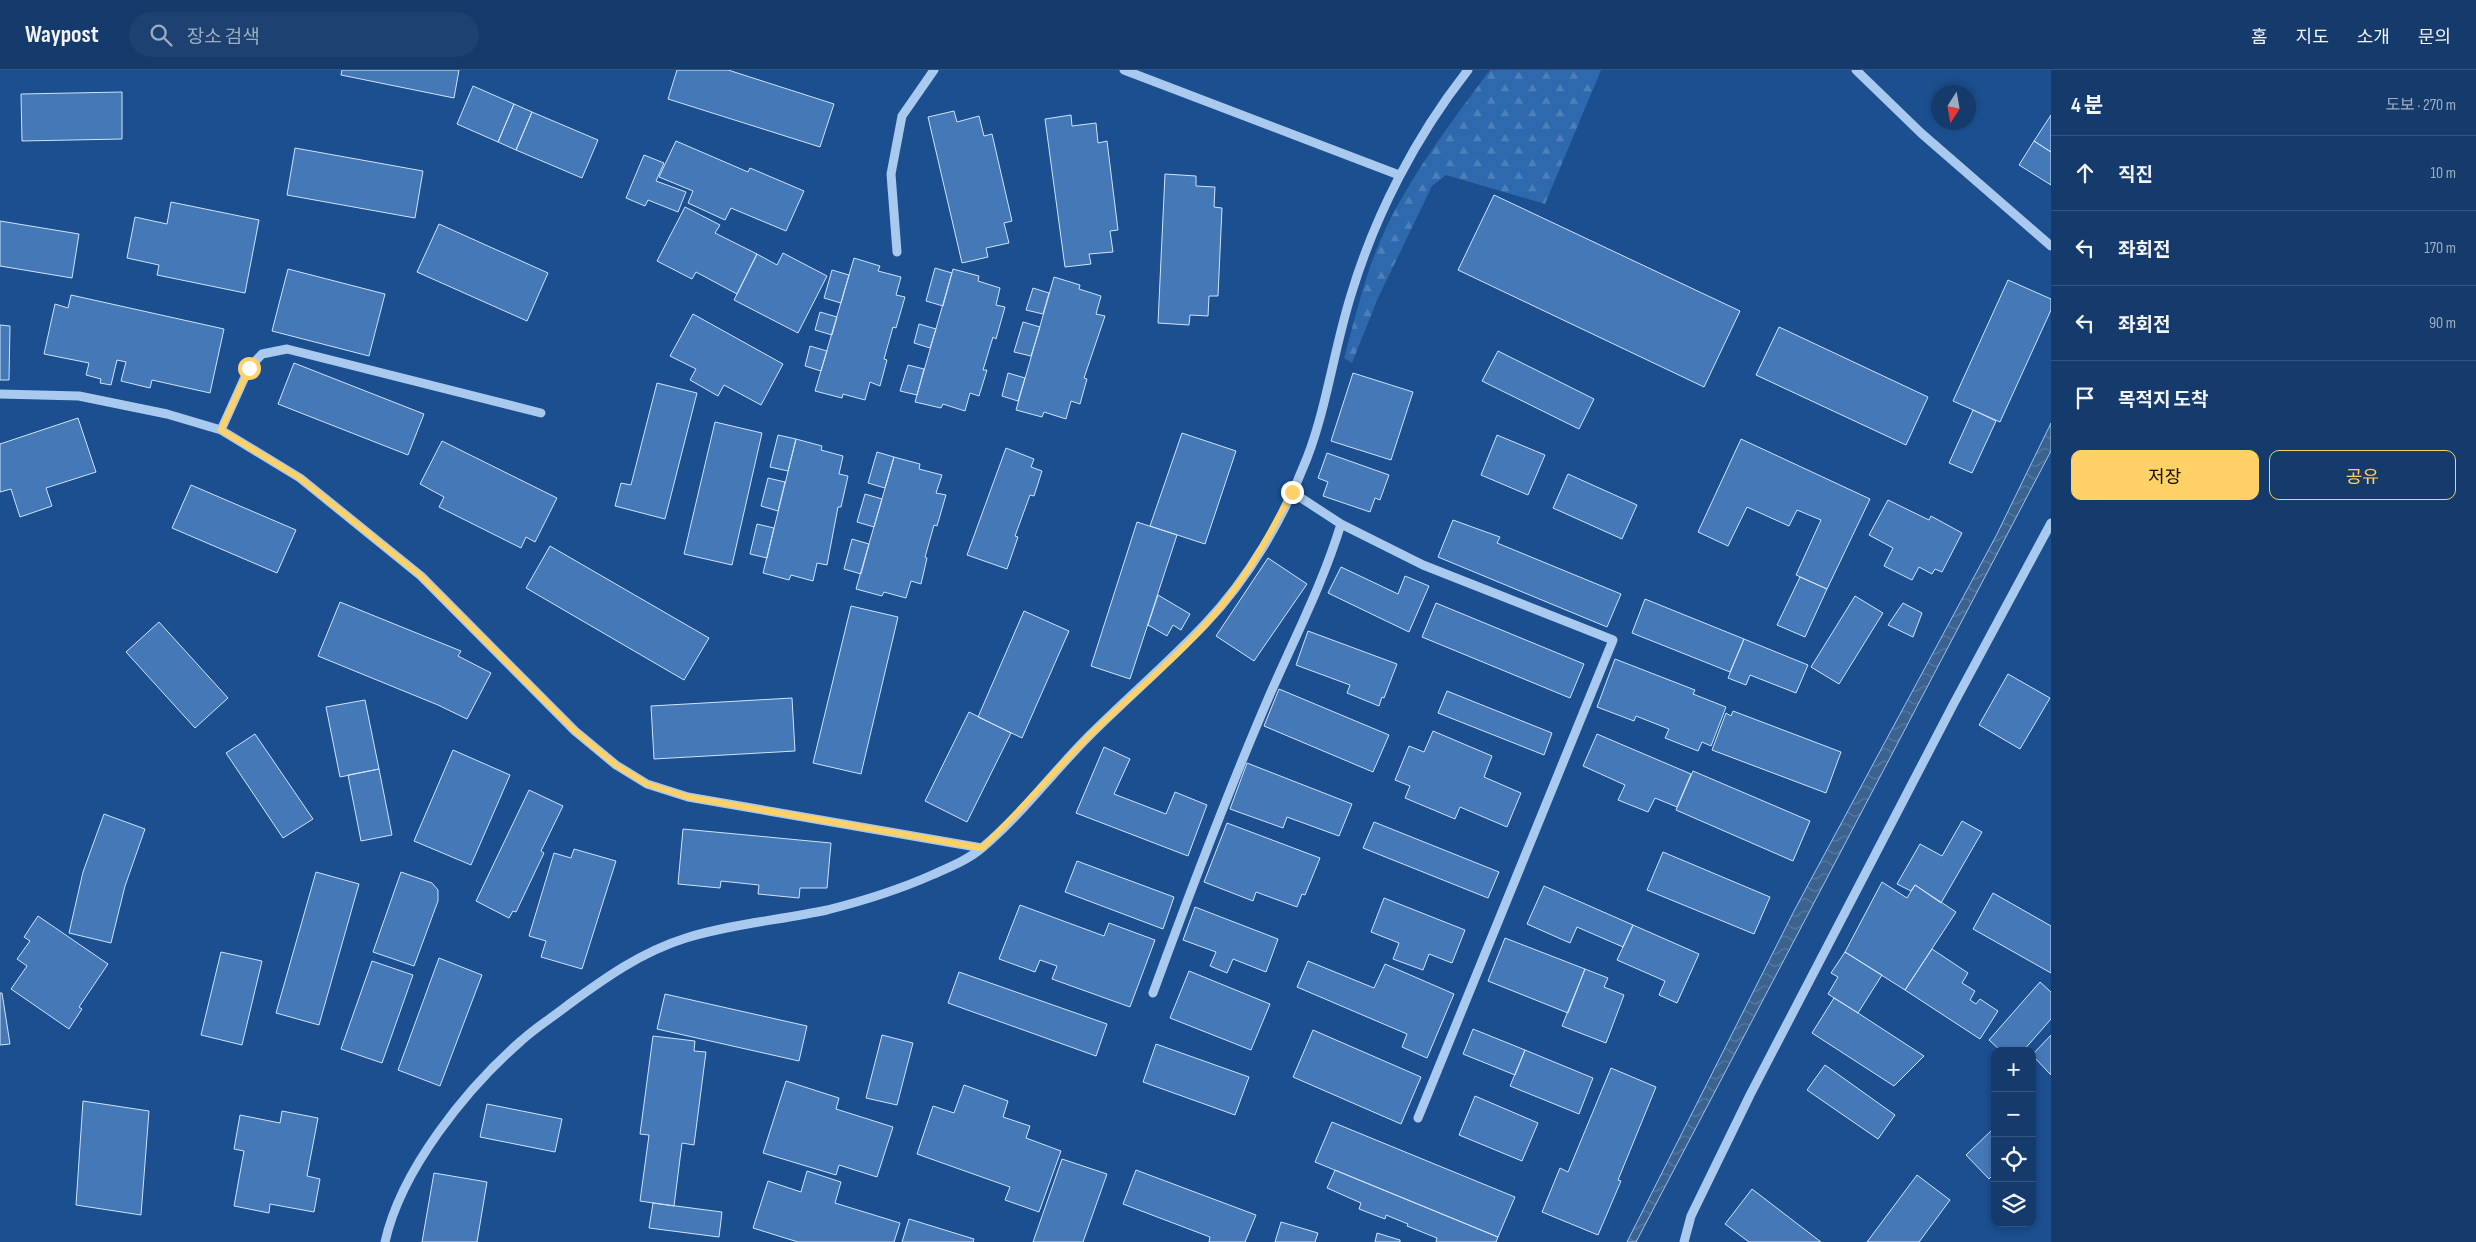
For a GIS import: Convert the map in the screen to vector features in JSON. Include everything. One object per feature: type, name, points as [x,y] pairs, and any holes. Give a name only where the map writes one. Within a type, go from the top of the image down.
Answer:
[{"type":"street","points":[[897,252],[891,174],[902,116],[929,74],[934,70]]},
{"type":"street","points":[[1124,70],[1399,175]]},
{"type":"street","points":[[385,1242],[389,1223],[408,1180],[438,1134],[479,1083],[521,1040],[626,963],[685,938],[827,910],[900,889],[961,862],[982,848],[1018,813],[1088,737],[1206,623],[1236,587],[1267,538],[1292,492],[1316,432],[1353,287],[1373,228],[1399,175],[1455,86],[1468,70]]},
{"type":"street","points":[[1856,70],[1921,133],[2051,246]]},
{"type":"street","points":[[221,430],[249,368],[262,354],[287,349],[542,413]]},
{"type":"street","points":[[0,394],[78,396],[167,414],[221,430],[300,478],[421,576],[575,731],[616,765],[647,784],[688,797],[982,848]]},
{"type":"street","points":[[1292,492],[1341,524],[1423,566],[1613,640],[1418,1118]]},
{"type":"street","points":[[1684,1242],[1691,1216],[1750,1095],[1953,705],[2051,523]]},
{"type":"street","points":[[1153,993],[1210,838],[1271,692],[1328,566],[1341,524]]},
{"type":"green space","points":[[1490,70],[1601,70],[1545,204],[1446,175],[1432,186],[1378,298],[1352,363],[1344,358],[1367,277],[1385,230],[1421,167]]},
{"type":"water","points":[[2051,423],[2051,451],[1636,1242],[1627,1242],[1795,909],[1996,536]]},
{"type":"building","points":[[342,70],[459,70],[454,98],[341,75]]},
{"type":"building","points":[[677,70],[728,70],[834,104],[820,147],[668,99]]},
{"type":"building","points":[[473,86],[514,104],[498,142],[457,124]]},
{"type":"building","points":[[122,92],[122,139],[22,141],[21,94]]},
{"type":"building","points":[[514,104],[532,112],[516,150],[498,142]]},
{"type":"building","points":[[954,111],[957,122],[979,116],[984,136],[992,134],[1012,221],[1004,223],[1009,243],[986,248],[988,257],[962,263],[928,117]]},
{"type":"building","points":[[532,112],[598,140],[582,178],[516,150]]},
{"type":"building","points":[[1071,115],[1072,126],[1096,123],[1098,143],[1107,141],[1118,230],[1110,231],[1113,252],[1089,254],[1091,264],[1065,267],[1045,119]]},
{"type":"building","points":[[2051,115],[2051,152],[2034,141]]},
{"type":"building","points":[[676,141],[748,172],[750,168],[804,191],[786,231],[731,208],[725,220],[688,203],[693,191],[659,177]]},
{"type":"building","points":[[2034,141],[2051,152],[2051,185],[2019,165]]},
{"type":"building","points":[[295,148],[423,171],[415,218],[287,195]]},
{"type":"building","points":[[644,155],[664,163],[656,181],[686,192],[678,212],[648,200],[645,206],[626,198]]},
{"type":"building","points":[[1165,174],[1196,176],[1196,186],[1215,187],[1214,207],[1222,208],[1218,296],[1209,296],[1208,316],[1190,315],[1189,325],[1158,323]]},
{"type":"building","points":[[1494,195],[1740,311],[1704,387],[1458,270]]},
{"type":"building","points":[[171,202],[259,220],[245,293],[157,275],[159,265],[127,258],[135,217],[167,224]]},
{"type":"building","points":[[685,207],[720,225],[715,233],[757,254],[737,294],[696,272],[692,279],[657,261]]},
{"type":"building","points":[[0,221],[79,234],[72,278],[0,266]]},
{"type":"building","points":[[439,224],[548,273],[527,321],[417,272]]},
{"type":"building","points":[[783,253],[827,276],[798,333],[734,300],[757,254],[777,265]]},
{"type":"building","points":[[854,258],[880,266],[878,271],[901,277],[896,295],[905,297],[896,328],[893,327],[884,359],[887,360],[880,386],[870,382],[865,400],[843,394],[842,398],[815,391]]},
{"type":"building","points":[[935,268],[952,273],[943,306],[926,301]]},
{"type":"building","points":[[288,269],[385,294],[369,356],[272,331]]},
{"type":"building","points":[[953,269],[979,276],[978,281],[1000,288],[996,305],[1005,307],[996,339],[993,337],[983,370],[987,370],[979,396],[970,393],[965,411],[943,404],[941,408],[915,402]]},
{"type":"building","points":[[832,270],[849,275],[841,303],[824,298]]},
{"type":"building","points":[[1054,277],[1080,285],[1079,289],[1101,296],[1096,314],[1105,316],[1084,378],[1087,379],[1080,404],[1071,401],[1066,419],[1044,412],[1042,417],[1016,410]]},
{"type":"building","points":[[2008,280],[2051,299],[2051,310],[2000,422],[1953,401]]},
{"type":"building","points":[[1033,288],[1049,293],[1043,314],[1026,310]]},
{"type":"building","points":[[71,295],[224,329],[210,393],[152,380],[150,388],[121,381],[126,362],[117,360],[111,385],[100,383],[101,379],[86,375],[89,363],[44,354],[55,304],[68,308]]},
{"type":"building","points":[[820,312],[837,317],[832,335],[815,330]]},
{"type":"building","points":[[693,314],[783,364],[761,405],[724,385],[718,396],[690,380],[696,369],[670,356]]},
{"type":"building","points":[[1023,322],[1040,327],[1031,356],[1014,352]]},
{"type":"building","points":[[919,324],[936,329],[930,348],[914,343]]},
{"type":"building","points":[[0,325],[10,326],[9,380],[0,380]]},
{"type":"building","points":[[1779,327],[1928,397],[1906,445],[1756,375]]},
{"type":"building","points":[[810,346],[827,351],[821,371],[805,366]]},
{"type":"building","points":[[1498,351],[1594,399],[1579,429],[1482,381]]},
{"type":"building","points":[[294,363],[424,414],[408,455],[278,404]]},
{"type":"building","points":[[908,365],[924,369],[917,395],[900,391]]},
{"type":"building","points":[[1008,373],[1025,378],[1018,401],[1002,396]]},
{"type":"building","points":[[1353,373],[1413,392],[1391,460],[1331,441]]},
{"type":"building","points":[[657,383],[697,393],[665,519],[615,506],[621,483],[631,485]]},
{"type":"building","points":[[1973,410],[1996,421],[1972,473],[1949,463]]},
{"type":"building","points":[[78,418],[96,472],[46,488],[52,506],[20,517],[11,489],[0,492],[0,444]]},
{"type":"building","points":[[715,422],[762,433],[732,565],[684,554]]},
{"type":"building","points":[[1182,433],[1236,451],[1205,544],[1150,526]]},
{"type":"building","points":[[778,435],[796,439],[788,471],[770,467]]},
{"type":"building","points":[[1497,435],[1545,455],[1528,495],[1481,475]]},
{"type":"building","points":[[796,439],[822,446],[821,450],[843,456],[839,474],[848,476],[841,507],[838,507],[827,565],[817,563],[813,581],[791,575],[789,580],[763,573]]},
{"type":"building","points":[[1741,439],[1870,499],[1827,589],[1796,575],[1821,520],[1797,510],[1789,526],[1747,507],[1728,546],[1698,532]]},
{"type":"building","points":[[442,441],[557,498],[535,542],[526,537],[521,548],[439,507],[444,497],[420,484]]},
{"type":"building","points":[[1006,448],[1034,459],[1031,467],[1042,471],[1034,496],[1030,495],[1015,536],[1018,537],[1007,569],[967,555]]},
{"type":"building","points":[[877,452],[894,457],[885,488],[868,483]]},
{"type":"building","points":[[1327,453],[1389,475],[1380,500],[1375,498],[1370,512],[1323,496],[1328,482],[1318,478]]},
{"type":"building","points":[[894,457],[920,464],[919,469],[942,475],[936,493],[946,495],[937,526],[934,525],[925,557],[927,558],[921,584],[911,581],[906,598],[884,592],[882,596],[856,589]]},
{"type":"building","points":[[1568,474],[1637,505],[1622,539],[1553,508]]},
{"type":"building","points":[[768,478],[785,482],[778,511],[761,506]]},
{"type":"building","points":[[191,485],[296,530],[277,573],[172,528]]},
{"type":"building","points":[[865,494],[882,499],[874,527],[857,522]]},
{"type":"building","points":[[1888,500],[1929,520],[1931,516],[1962,533],[1942,572],[1935,569],[1932,574],[1919,567],[1912,580],[1884,566],[1893,548],[1869,535]]},
{"type":"building","points":[[1453,520],[1500,537],[1497,543],[1621,594],[1607,627],[1438,557]]},
{"type":"building","points":[[1137,522],[1177,535],[1130,679],[1091,666]]},
{"type":"building","points":[[757,524],[774,528],[767,558],[750,554]]},
{"type":"building","points":[[852,539],[869,544],[861,574],[844,569]]},
{"type":"building","points":[[550,546],[709,638],[684,680],[526,588]]},
{"type":"building","points":[[1268,558],[1307,584],[1254,661],[1216,636]]},
{"type":"building","points":[[1341,567],[1398,594],[1405,576],[1429,586],[1409,632],[1328,593]]},
{"type":"building","points":[[1800,577],[1827,589],[1805,637],[1777,625]]},
{"type":"building","points":[[1158,595],[1190,614],[1181,630],[1173,625],[1167,636],[1148,625]]},
{"type":"building","points":[[1855,596],[1883,613],[1839,684],[1811,667]]},
{"type":"building","points":[[1645,599],[1744,639],[1730,672],[1632,633]]},
{"type":"building","points":[[340,602],[461,651],[458,656],[491,673],[467,719],[438,705],[318,656]]},
{"type":"building","points":[[1436,603],[1584,664],[1570,698],[1422,637]]},
{"type":"building","points":[[1903,603],[1922,613],[1913,637],[1888,625]]},
{"type":"building","points":[[851,606],[898,617],[861,774],[813,763]]},
{"type":"building","points":[[1024,611],[1069,631],[1022,738],[978,717]]},
{"type":"building","points":[[159,622],[228,698],[195,728],[126,652]]},
{"type":"building","points":[[1308,631],[1397,664],[1379,706],[1347,693],[1350,685],[1296,665]]},
{"type":"building","points":[[1744,639],[1808,665],[1796,693],[1750,675],[1746,685],[1728,678]]},
{"type":"building","points":[[1615,659],[1695,690],[1693,694],[1726,707],[1711,746],[1702,742],[1698,751],[1665,738],[1669,729],[1636,716],[1634,721],[1597,707]]},
{"type":"building","points":[[2008,674],[2050,698],[2020,749],[1979,725]]},
{"type":"building","points":[[1279,689],[1389,735],[1373,772],[1264,726]]},
{"type":"building","points":[[1447,691],[1552,733],[1544,755],[1438,713]]},
{"type":"building","points":[[792,698],[795,751],[654,759],[651,706]]},
{"type":"building","points":[[365,700],[379,769],[340,777],[326,707]]},
{"type":"building","points":[[1733,711],[1841,752],[1826,793],[1712,750],[1726,713],[1731,716]]},
{"type":"building","points":[[969,712],[1011,733],[967,822],[925,801]]},
{"type":"building","points":[[1433,731],[1492,756],[1484,777],[1521,793],[1507,827],[1460,807],[1455,819],[1405,798],[1410,786],[1395,780],[1409,746],[1424,752]]},
{"type":"building","points":[[255,734],[313,819],[283,838],[226,753]]},
{"type":"building","points":[[1597,734],[1691,774],[1677,807],[1655,798],[1648,812],[1618,800],[1625,785],[1583,766]]},
{"type":"building","points":[[1104,747],[1130,759],[1114,794],[1166,814],[1175,792],[1207,805],[1188,856],[1076,813]]},
{"type":"building","points":[[453,750],[510,775],[471,865],[414,841]]},
{"type":"building","points":[[1247,763],[1352,804],[1339,836],[1287,817],[1283,828],[1230,809]]},
{"type":"building","points":[[379,769],[392,835],[361,841],[348,775]]},
{"type":"building","points":[[1693,771],[1810,821],[1793,861],[1676,810]]},
{"type":"building","points":[[529,790],[563,806],[541,851],[544,853],[516,912],[513,911],[509,918],[476,901]]},
{"type":"building","points":[[104,814],[145,829],[125,886],[111,943],[69,933],[83,872]]},
{"type":"building","points":[[1962,821],[1982,832],[1941,903],[1915,885],[1911,891],[1897,884],[1920,844],[1942,856]]},
{"type":"building","points":[[1374,822],[1499,872],[1488,898],[1363,848]]},
{"type":"building","points":[[1227,823],[1320,858],[1305,895],[1302,894],[1297,907],[1256,892],[1253,901],[1204,882]]},
{"type":"building","points":[[683,829],[831,843],[827,888],[800,888],[799,898],[758,894],[759,885],[721,881],[720,888],[678,884]]},
{"type":"building","points":[[574,849],[616,861],[582,969],[541,957],[546,941],[529,936],[554,853],[571,858]]},
{"type":"building","points":[[1663,852],[1770,897],[1754,934],[1647,890]]},
{"type":"building","points":[[1077,861],[1174,897],[1163,929],[1065,892]]},
{"type":"building","points":[[316,872],[359,884],[319,1025],[276,1013]]},
{"type":"building","points":[[401,872],[432,883],[438,890],[438,901],[414,966],[373,952]]},
{"type":"building","points":[[1882,882],[1907,898],[1915,885],[1956,912],[1905,990],[1845,952]]},
{"type":"building","points":[[1544,886],[1633,925],[1623,947],[1577,927],[1570,943],[1527,924]]},
{"type":"building","points":[[1993,893],[2051,926],[2051,973],[1973,929]]},
{"type":"building","points":[[1384,898],[1465,930],[1452,963],[1429,954],[1423,970],[1393,959],[1399,943],[1371,932]]},
{"type":"building","points":[[1020,905],[1104,936],[1109,923],[1155,940],[1130,1007],[1052,979],[1057,966],[1040,960],[1035,972],[999,959]]},
{"type":"building","points":[[1195,907],[1278,939],[1266,972],[1233,959],[1227,973],[1210,966],[1216,952],[1183,940]]},
{"type":"building","points":[[38,916],[108,964],[79,1007],[82,1009],[69,1029],[11,989],[27,966],[17,959],[30,941],[24,937]]},
{"type":"building","points":[[1633,925],[1699,954],[1677,1003],[1659,995],[1665,981],[1617,960]]},
{"type":"building","points":[[1505,938],[1585,969],[1568,1013],[1488,981]]},
{"type":"building","points":[[1932,949],[1968,973],[1962,983],[1975,991],[1970,1000],[1976,1004],[1980,999],[1998,1011],[1980,1039],[1905,990]]},
{"type":"building","points":[[221,952],[262,961],[242,1045],[201,1035]]},
{"type":"building","points":[[1845,952],[1882,975],[1858,1013],[1828,994],[1838,977],[1831,973]]},
{"type":"building","points":[[439,958],[482,975],[440,1086],[398,1070]]},
{"type":"building","points":[[372,961],[413,975],[382,1063],[341,1049]]},
{"type":"building","points":[[1308,961],[1374,988],[1385,964],[1454,994],[1427,1058],[1402,1047],[1407,1034],[1297,987]]},
{"type":"building","points":[[1585,969],[1608,978],[1604,987],[1624,995],[1606,1043],[1562,1026]]},
{"type":"building","points":[[1189,971],[1270,1004],[1251,1050],[1170,1018]]},
{"type":"building","points":[[959,972],[1107,1024],[1096,1056],[948,1003]]},
{"type":"building","points":[[2040,982],[2051,992],[2051,1019],[2026,1047],[1997,1047],[1989,1040]]},
{"type":"building","points":[[0,993],[2,993],[10,1044],[0,1045]]},
{"type":"building","points":[[665,994],[807,1026],[799,1061],[657,1029]]},
{"type":"building","points":[[1834,998],[1924,1056],[1894,1086],[1812,1033]]},
{"type":"building","points":[[1473,1029],[1525,1050],[1515,1075],[1463,1054]]},
{"type":"building","points":[[1313,1030],[1421,1077],[1401,1124],[1293,1077]]},
{"type":"building","points":[[882,1035],[913,1043],[897,1105],[866,1098]]},
{"type":"building","points":[[2051,1035],[2051,1075],[2036,1059],[2036,1051]]},
{"type":"building","points":[[653,1036],[695,1041],[694,1051],[706,1052],[694,1145],[682,1143],[674,1206],[640,1201],[649,1135],[640,1134]]},
{"type":"building","points":[[1156,1044],[1249,1077],[1235,1115],[1143,1082]]},
{"type":"building","points":[[1525,1050],[1593,1078],[1579,1114],[1510,1086]]},
{"type":"building","points":[[1825,1065],[1895,1115],[1878,1139],[1807,1090]]},
{"type":"building","points":[[1611,1068],[1656,1087],[1618,1180],[1621,1181],[1598,1235],[1542,1212],[1560,1168],[1568,1172]]},
{"type":"building","points":[[786,1081],[839,1098],[836,1109],[893,1127],[877,1177],[839,1165],[836,1175],[763,1153]]},
{"type":"building","points":[[964,1085],[1008,1101],[1003,1117],[1030,1126],[1026,1138],[1061,1151],[1039,1212],[1005,1200],[1010,1187],[917,1154],[933,1106],[954,1113]]},
{"type":"building","points":[[1475,1096],[1538,1123],[1522,1161],[1459,1135]]},
{"type":"building","points":[[83,1101],[149,1111],[141,1215],[76,1205]]},
{"type":"building","points":[[487,1104],[562,1119],[555,1152],[480,1137]]},
{"type":"building","points":[[282,1111],[318,1118],[307,1176],[320,1179],[314,1212],[270,1204],[269,1213],[234,1206],[244,1151],[234,1149],[240,1115],[280,1123]]},
{"type":"building","points":[[1332,1122],[1515,1197],[1498,1237],[1315,1162]]},
{"type":"building","points":[[1991,1131],[1991,1177],[1989,1179],[1966,1155]]},
{"type":"building","points":[[1062,1159],[1107,1174],[1083,1242],[1033,1242]]},
{"type":"building","points":[[1136,1170],[1256,1215],[1245,1242],[1209,1242],[1210,1237],[1123,1204]]},
{"type":"building","points":[[1335,1170],[1498,1237],[1496,1242],[1436,1242],[1437,1238],[1407,1226],[1408,1224],[1386,1215],[1385,1219],[1359,1209],[1361,1203],[1327,1188]]},
{"type":"building","points":[[807,1171],[841,1182],[835,1203],[900,1223],[894,1242],[798,1242],[753,1228],[768,1181],[801,1192]]},
{"type":"building","points":[[434,1173],[487,1182],[477,1242],[422,1242]]},
{"type":"building","points":[[1917,1175],[1950,1200],[1919,1242],[1867,1242]]},
{"type":"building","points":[[1752,1189],[1821,1242],[1749,1242],[1725,1224]]},
{"type":"building","points":[[653,1203],[722,1212],[719,1237],[649,1228]]},
{"type":"building","points":[[909,1219],[974,1239],[973,1242],[902,1242]]},
{"type":"building","points":[[1281,1222],[1318,1233],[1315,1242],[1275,1242]]},
{"type":"building","points":[[1377,1233],[1400,1240],[1400,1242],[1375,1242]]},
{"type":"route","points":[[249,368],[221,430],[300,478],[421,576],[575,731],[616,765],[647,784],[688,797],[982,848],[1018,813],[1088,737],[1206,623],[1236,587],[1267,538],[1292,492]]}]
